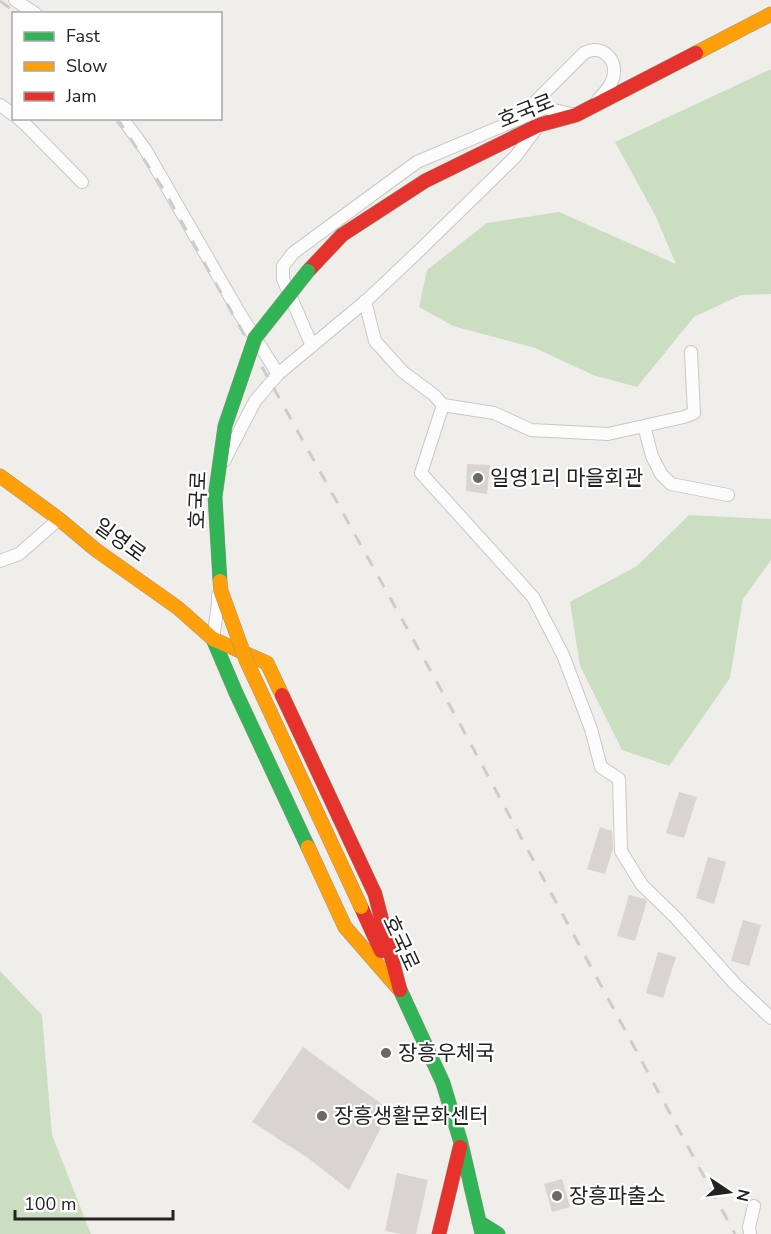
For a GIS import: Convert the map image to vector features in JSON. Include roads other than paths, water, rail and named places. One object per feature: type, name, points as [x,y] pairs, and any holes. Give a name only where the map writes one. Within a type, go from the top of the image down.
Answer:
[{"type":"main road","name":"호국로","points":[[481,1228],[461,1143],[443,1083],[246,660],[221,591],[215,497],[225,426],[255,338],[308,271],[342,235],[424,181],[538,125],[576,115],[771,14]]},
{"type":"main road","name":"일영로","points":[[0,476],[59,519],[96,550],[178,608],[213,639]]},
{"type":"main road","points":[[213,639],[267,663],[375,894],[400,990]]},
{"type":"main road","points":[[213,639],[345,927],[400,990]]},
{"type":"main road","points":[[439,1234],[461,1143]]},
{"type":"main road","points":[[481,1228],[498,1234]]},
{"type":"street","points":[[15,0],[33,12]]},
{"type":"street","points":[[517,120],[584,53],[594,50],[604,52],[613,61],[614,72],[609,88],[592,106]]},
{"type":"street","points":[[312,346],[283,279],[283,266],[293,253],[417,162],[545,108],[576,115]]},
{"type":"street","points":[[20,120],[82,182]]},
{"type":"street","points":[[123,120],[145,149],[240,314],[278,374]]},
{"type":"street","points":[[213,639],[218,604],[215,563],[220,470],[255,401],[278,374],[365,302],[515,157],[538,125]]},
{"type":"street","points":[[365,302],[375,341],[404,372],[444,405],[494,413],[531,430],[608,434],[694,413],[691,352]]},
{"type":"street","points":[[444,405],[421,473],[533,597],[563,655],[591,729],[600,767],[619,779],[621,850],[642,885],[676,918],[735,984],[771,1018]]},
{"type":"street","points":[[644,426],[656,465],[671,484],[728,495]]},
{"type":"street","points":[[0,561],[19,554],[59,519]]},
{"type":"railway","points":[[0,1],[15,12]]},
{"type":"railway","points":[[118,120],[164,190],[460,724],[735,1234]]},
{"type":"place","name":"일영1리 마을회관","points":[[478,478]]},
{"type":"place","name":"장흥우체국","points":[[386,1053]]},
{"type":"place","name":"장흥생활문화센터","points":[[322,1116]]},
{"type":"place","name":"장흥파출소","points":[[557,1196]]}]
